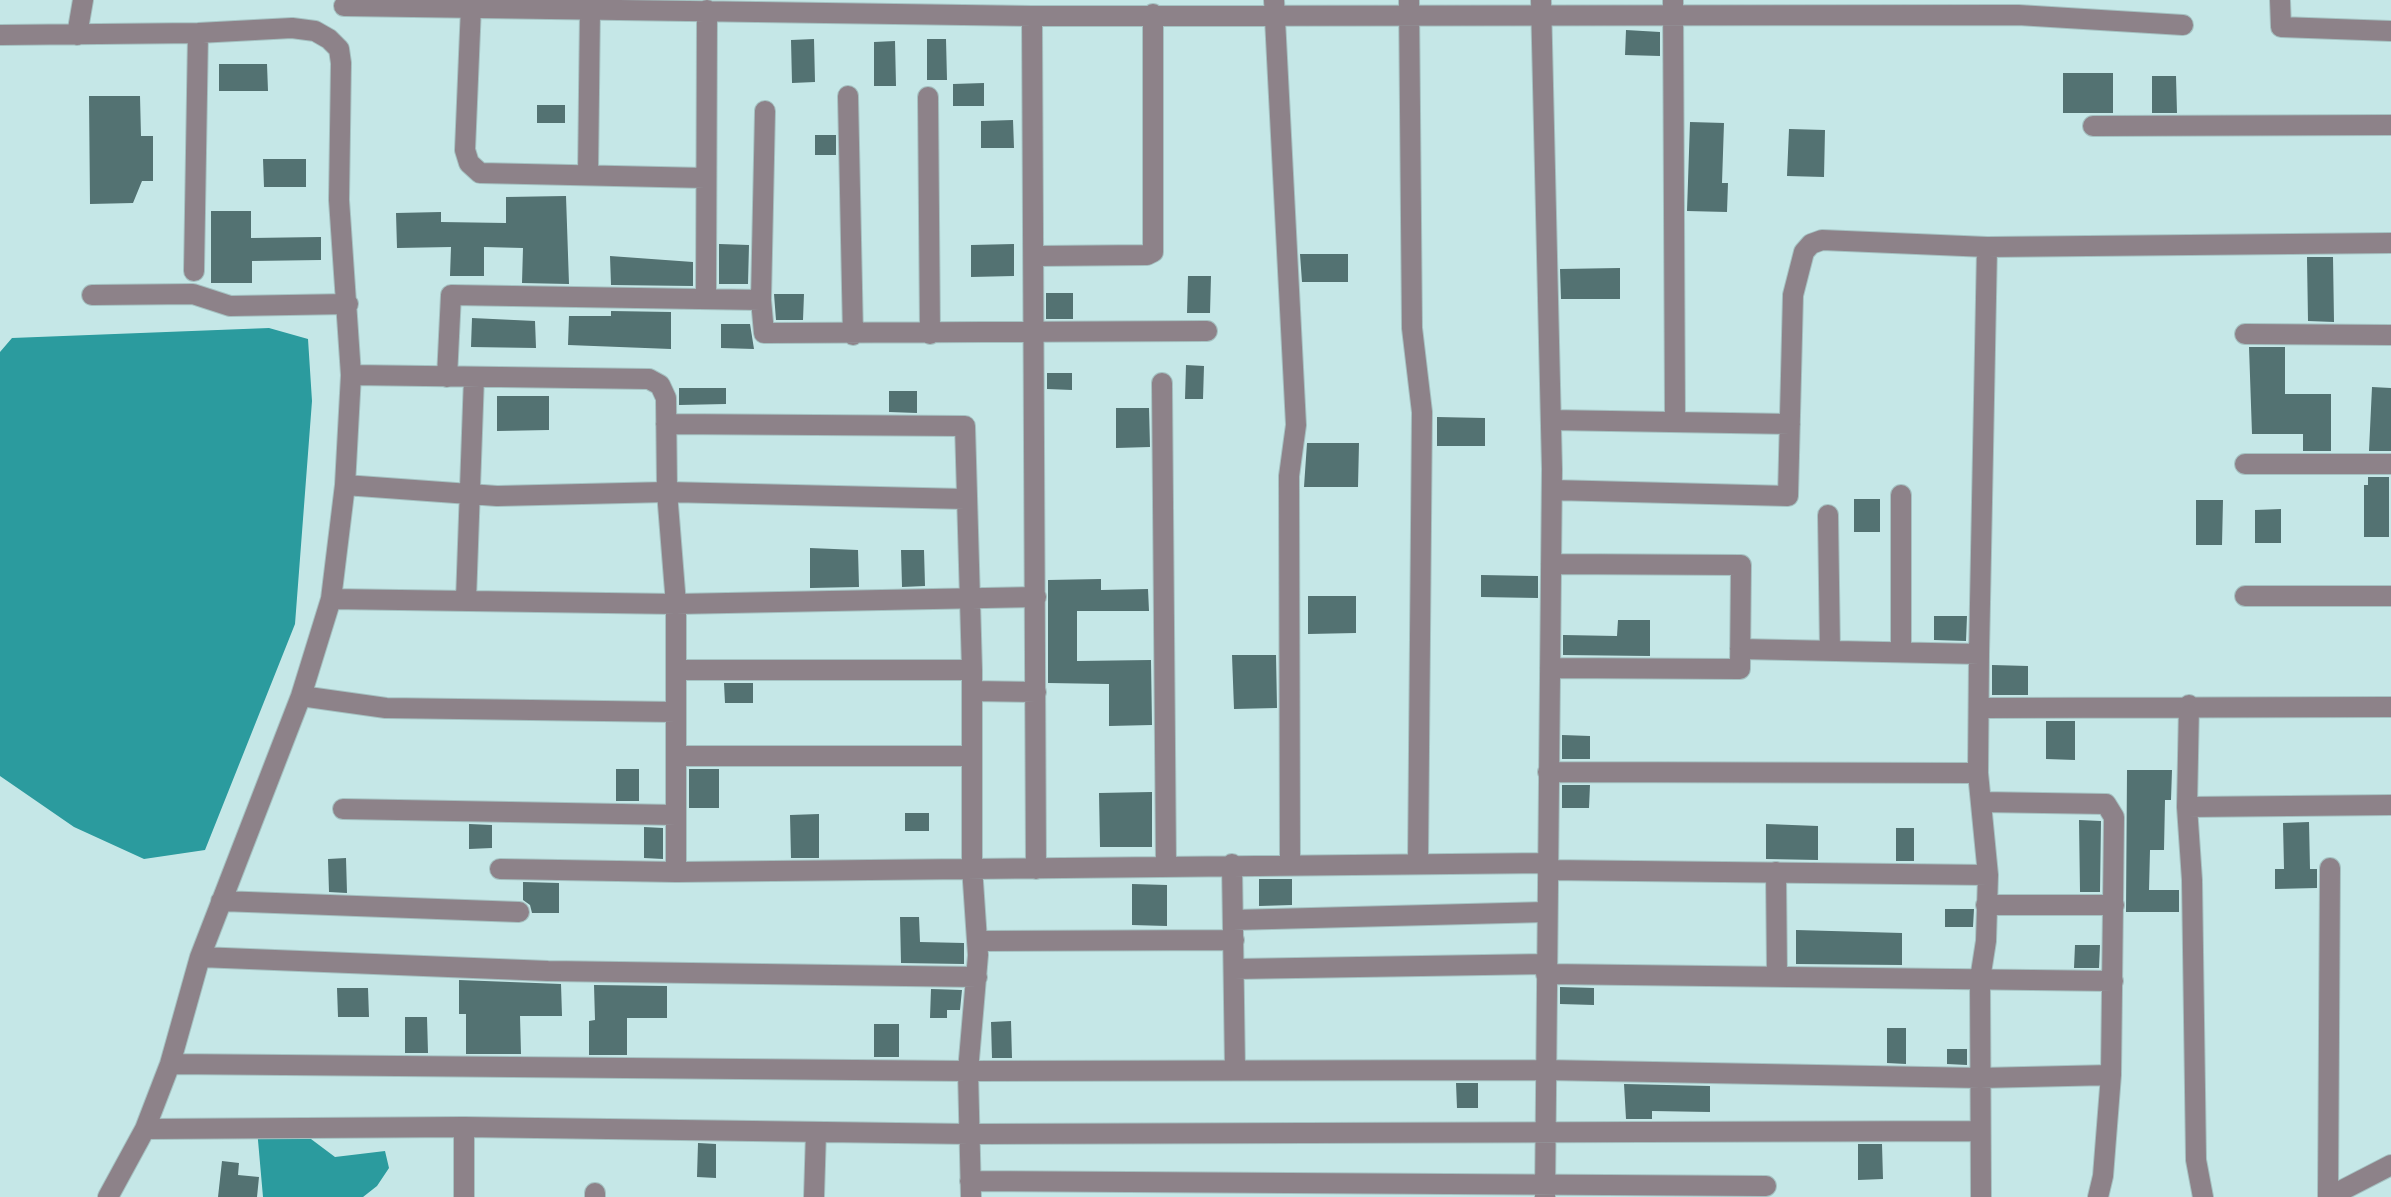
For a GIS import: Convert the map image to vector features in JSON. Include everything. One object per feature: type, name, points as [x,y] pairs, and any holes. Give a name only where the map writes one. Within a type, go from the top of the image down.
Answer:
[{"type":"street","points":[[77,35],[83,0]]},
{"type":"street","points":[[2280,0],[2281,27],[2391,31]]},
{"type":"street","points":[[329,39],[340,23],[344,3],[707,10],[992,6],[1032,16],[1274,8],[2018,7],[2183,25]]},
{"type":"street","points":[[471,7],[465,150],[469,163],[480,173],[705,178]]},
{"type":"street","points":[[1409,7],[1412,328],[1422,412],[1418,863]]},
{"type":"street","points":[[1542,7],[1552,490],[1545,1190]]},
{"type":"street","points":[[1274,8],[1296,425],[1289,476],[1290,863]]},
{"type":"street","points":[[1673,8],[1675,422]]},
{"type":"street","points":[[588,175],[590,9]]},
{"type":"street","points":[[706,298],[707,10]]},
{"type":"street","points":[[1036,256],[1147,255],[1153,252],[1159,10]]},
{"type":"street","points":[[1032,16],[1036,256],[1036,869]]},
{"type":"street","points":[[0,35],[198,33],[292,28],[315,31],[329,39],[339,49],[341,63],[339,200],[351,375],[345,485],[331,599],[301,696],[200,957],[170,1064],[145,1129],[108,1197]]},
{"type":"street","points":[[194,271],[198,33]]},
{"type":"street","points":[[848,96],[853,335]]},
{"type":"street","points":[[928,97],[930,334]]},
{"type":"street","points":[[765,111],[761,300],[761,329],[764,333],[853,335],[1207,331]]},
{"type":"street","points":[[2093,126],[2391,125]]},
{"type":"street","points":[[1552,490],[1788,496],[1793,295],[1804,252],[1811,244],[1849,240],[1987,247],[2391,243]]},
{"type":"street","points":[[1981,1197],[1980,979],[1986,941],[1988,875],[1978,773],[1987,247]]},
{"type":"street","points":[[92,295],[193,294],[230,306],[348,304]]},
{"type":"street","points":[[447,377],[451,295],[761,300]]},
{"type":"street","points":[[2245,334],[2391,335]]},
{"type":"street","points":[[351,375],[649,379],[660,385],[666,398],[667,492],[676,604],[676,872]]},
{"type":"street","points":[[466,600],[474,377]]},
{"type":"street","points":[[1162,383],[1166,865]]},
{"type":"street","points":[[1551,420],[1790,424]]},
{"type":"street","points":[[666,424],[965,426],[972,680],[972,867],[978,941],[968,1071],[971,1189],[1545,1190],[1766,1186]]},
{"type":"street","points":[[2245,464],[2391,464]]},
{"type":"street","points":[[345,485],[470,495],[667,492],[965,499]]},
{"type":"street","points":[[1901,495],[1901,652]]},
{"type":"street","points":[[1828,515],[1830,651]]},
{"type":"street","points":[[1550,668],[1740,669],[1741,565],[1551,564]]},
{"type":"street","points":[[2245,596],[2391,596]]},
{"type":"street","points":[[331,599],[676,604],[1036,597]]},
{"type":"street","points":[[1740,649],[1979,654]]},
{"type":"street","points":[[676,670],[972,680],[1036,692]]},
{"type":"street","points":[[301,696],[386,708],[676,712]]},
{"type":"street","points":[[1979,708],[2189,705],[2391,707]]},
{"type":"street","points":[[2189,705],[2187,807],[2192,880],[2196,1160],[2203,1197]]},
{"type":"street","points":[[676,756],[972,756]]},
{"type":"street","points":[[1548,772],[1978,773]]},
{"type":"street","points":[[1981,802],[2106,804],[2114,817],[2111,1075],[2103,1176],[2098,1197]]},
{"type":"street","points":[[2187,807],[2391,805]]},
{"type":"street","points":[[343,809],[676,815]]},
{"type":"street","points":[[500,869],[676,872],[1418,863],[1988,875]]},
{"type":"street","points":[[1232,864],[1235,1070]]},
{"type":"street","points":[[2330,868],[2329,1197],[2391,1165]]},
{"type":"street","points":[[1776,872],[1777,977]]},
{"type":"street","points":[[221,901],[519,912]]},
{"type":"street","points":[[1986,905],[2114,905]]},
{"type":"street","points":[[978,941],[1546,912]]},
{"type":"street","points":[[200,957],[548,971],[977,977]]},
{"type":"street","points":[[1234,969],[1546,969],[1777,977],[2113,981]]},
{"type":"street","points":[[170,1064],[968,1071],[1545,1070],[1980,1078],[2111,1075]]},
{"type":"street","points":[[145,1129],[464,1127],[969,1134],[1980,1131]]},
{"type":"street","points":[[464,1127],[464,1197]]},
{"type":"street","points":[[814,1197],[816,1132]]},
{"type":"water","points":[[269,328],[308,339],[312,401],[295,624],[205,850],[144,859],[74,827],[0,776],[0,352],[12,338]]},
{"type":"water","points":[[257,1129],[307,1136],[335,1157],[385,1151],[389,1168],[377,1186],[363,1197],[263,1197]]},
{"type":"building","points":[[1626,30],[1660,32],[1660,56],[1625,55]]},
{"type":"building","points":[[814,39],[815,82],[792,83],[791,40]]},
{"type":"building","points":[[927,39],[946,39],[947,80],[927,80]]},
{"type":"building","points":[[895,41],[896,86],[874,86],[874,42]]},
{"type":"building","points":[[219,64],[267,64],[268,91],[219,91]]},
{"type":"building","points":[[2063,73],[2113,73],[2113,113],[2063,113]]},
{"type":"building","points":[[2152,76],[2176,76],[2177,113],[2152,113]]},
{"type":"building","points":[[984,83],[984,106],[953,106],[953,84]]},
{"type":"building","points":[[89,96],[140,96],[141,136],[153,136],[153,181],[142,181],[133,203],[90,204]]},
{"type":"building","points":[[537,105],[565,105],[565,123],[537,123]]},
{"type":"building","points":[[1013,120],[1014,148],[981,148],[981,121]]},
{"type":"building","points":[[1690,122],[1724,123],[1722,183],[1728,183],[1727,212],[1687,211]]},
{"type":"building","points":[[1789,129],[1825,130],[1824,177],[1787,176]]},
{"type":"building","points":[[815,135],[836,135],[836,155],[815,155]]},
{"type":"building","points":[[263,159],[306,159],[306,187],[264,187]]},
{"type":"building","points":[[566,196],[569,284],[522,283],[523,248],[484,247],[484,276],[450,276],[451,247],[397,248],[396,213],[441,212],[441,222],[506,223],[506,197]]},
{"type":"building","points":[[211,211],[251,211],[251,238],[321,237],[321,260],[252,261],[252,283],[211,283]]},
{"type":"building","points":[[719,244],[749,245],[748,284],[719,284]]},
{"type":"building","points":[[1014,244],[1014,276],[971,277],[971,245]]},
{"type":"building","points":[[1300,254],[1348,254],[1348,282],[1302,282]]},
{"type":"building","points":[[610,256],[693,262],[693,286],[611,285]]},
{"type":"building","points":[[2307,257],[2333,257],[2334,322],[2308,321]]},
{"type":"building","points":[[1620,268],[1620,299],[1561,299],[1560,269]]},
{"type":"building","points":[[1188,276],[1211,276],[1210,313],[1187,313]]},
{"type":"building","points":[[1046,293],[1073,293],[1073,319],[1046,319]]},
{"type":"building","points":[[774,294],[804,294],[803,320],[776,320]]},
{"type":"building","points":[[611,311],[671,312],[671,349],[568,345],[569,316],[611,316]]},
{"type":"building","points":[[472,318],[535,321],[536,348],[471,347]]},
{"type":"building","points":[[721,324],[750,324],[754,349],[721,348]]},
{"type":"building","points":[[2249,347],[2285,347],[2285,394],[2331,394],[2331,451],[2303,451],[2303,434],[2252,434]]},
{"type":"building","points":[[1186,365],[1204,366],[1203,399],[1185,399]]},
{"type":"building","points":[[1047,373],[1072,373],[1072,390],[1047,389]]},
{"type":"building","points":[[2372,387],[2391,388],[2391,451],[2369,451]]},
{"type":"building","points":[[679,388],[726,388],[726,404],[679,405]]},
{"type":"building","points":[[889,391],[917,391],[917,413],[889,412]]},
{"type":"building","points":[[497,396],[549,396],[549,430],[497,431]]},
{"type":"building","points":[[1116,408],[1149,408],[1150,447],[1116,448]]},
{"type":"building","points":[[1437,417],[1485,418],[1485,446],[1437,446]]},
{"type":"building","points":[[1307,443],[1359,443],[1358,487],[1304,487]]},
{"type":"building","points":[[2368,477],[2389,477],[2389,537],[2364,537],[2364,485],[2368,485]]},
{"type":"building","points":[[1854,499],[1880,499],[1880,532],[1854,532]]},
{"type":"building","points":[[2196,500],[2223,500],[2222,545],[2196,545]]},
{"type":"building","points":[[2281,509],[2281,543],[2255,543],[2255,510]]},
{"type":"building","points":[[810,548],[858,550],[859,587],[810,588]]},
{"type":"building","points":[[901,550],[924,550],[925,586],[902,587]]},
{"type":"building","points":[[1481,575],[1538,576],[1538,598],[1481,597]]},
{"type":"building","points":[[1101,579],[1101,590],[1148,589],[1149,611],[1077,611],[1077,661],[1151,660],[1152,725],[1109,726],[1109,684],[1048,683],[1048,580]]},
{"type":"building","points":[[1308,596],[1356,596],[1356,633],[1308,634]]},
{"type":"building","points":[[1934,616],[1967,616],[1966,641],[1934,640]]},
{"type":"building","points":[[1618,620],[1650,620],[1650,656],[1563,655],[1563,635],[1617,636]]},
{"type":"building","points":[[1232,655],[1276,655],[1277,708],[1234,709]]},
{"type":"building","points":[[1992,665],[2028,666],[2028,695],[1992,695]]},
{"type":"building","points":[[724,683],[753,683],[753,703],[725,703]]},
{"type":"building","points":[[2046,721],[2075,721],[2075,760],[2046,759]]},
{"type":"building","points":[[1562,735],[1590,736],[1590,759],[1562,759]]},
{"type":"building","points":[[616,769],[639,769],[639,801],[616,801]]},
{"type":"building","points":[[689,769],[719,769],[719,808],[689,808]]},
{"type":"building","points":[[2127,770],[2172,770],[2171,800],[2165,800],[2164,850],[2150,850],[2149,890],[2179,890],[2179,912],[2126,912]]},
{"type":"building","points":[[1562,785],[1590,785],[1589,808],[1562,808]]},
{"type":"building","points":[[1152,792],[1152,847],[1100,847],[1099,793]]},
{"type":"building","points":[[905,813],[929,813],[929,831],[905,831]]},
{"type":"building","points":[[819,814],[819,858],[791,858],[790,815]]},
{"type":"building","points":[[2079,820],[2101,821],[2100,892],[2080,892]]},
{"type":"building","points":[[2309,822],[2310,869],[2317,869],[2317,888],[2275,889],[2275,869],[2284,869],[2283,823]]},
{"type":"building","points":[[469,824],[492,825],[492,848],[469,849]]},
{"type":"building","points":[[1766,824],[1818,826],[1818,860],[1766,859]]},
{"type":"building","points":[[644,827],[663,828],[663,859],[644,858]]},
{"type":"building","points":[[1896,828],[1914,828],[1914,861],[1896,861]]},
{"type":"building","points":[[346,858],[347,893],[329,892],[328,859]]},
{"type":"building","points":[[1259,879],[1292,879],[1292,905],[1259,906]]},
{"type":"building","points":[[523,882],[559,883],[559,913],[532,913],[530,905],[523,900]]},
{"type":"building","points":[[1132,884],[1167,885],[1167,926],[1132,925]]},
{"type":"building","points":[[1945,909],[1974,909],[1973,927],[1945,927]]},
{"type":"building","points":[[900,917],[919,917],[920,942],[964,943],[964,964],[901,963]]},
{"type":"building","points":[[1796,930],[1902,933],[1902,965],[1796,964]]},
{"type":"building","points":[[2075,945],[2100,945],[2099,968],[2074,968]]},
{"type":"building","points":[[459,980],[561,984],[562,1016],[520,1016],[521,1054],[466,1054],[466,1014],[459,1014]]},
{"type":"building","points":[[594,985],[667,986],[667,1018],[627,1018],[627,1055],[589,1055],[589,1021],[595,1020]]},
{"type":"building","points":[[1560,987],[1594,988],[1594,1005],[1560,1004]]},
{"type":"building","points":[[337,988],[368,988],[369,1017],[338,1017]]},
{"type":"building","points":[[931,989],[962,990],[960,1010],[947,1010],[947,1018],[930,1018]]},
{"type":"building","points":[[405,1017],[427,1017],[428,1053],[405,1053]]},
{"type":"building","points":[[1011,1021],[1012,1058],[992,1058],[991,1022]]},
{"type":"building","points":[[874,1024],[899,1024],[899,1057],[874,1057]]},
{"type":"building","points":[[1887,1028],[1906,1028],[1906,1064],[1887,1063]]},
{"type":"building","points":[[1947,1049],[1967,1049],[1967,1065],[1947,1064]]},
{"type":"building","points":[[1456,1083],[1478,1083],[1478,1108],[1457,1108]]},
{"type":"building","points":[[1624,1084],[1710,1086],[1710,1112],[1652,1111],[1652,1119],[1626,1119]]},
{"type":"building","points":[[698,1143],[716,1144],[716,1178],[697,1177]]},
{"type":"building","points":[[1858,1144],[1882,1144],[1883,1179],[1858,1180]]},
{"type":"building","points":[[222,1161],[239,1163],[238,1175],[259,1177],[257,1197],[218,1197]]}]
